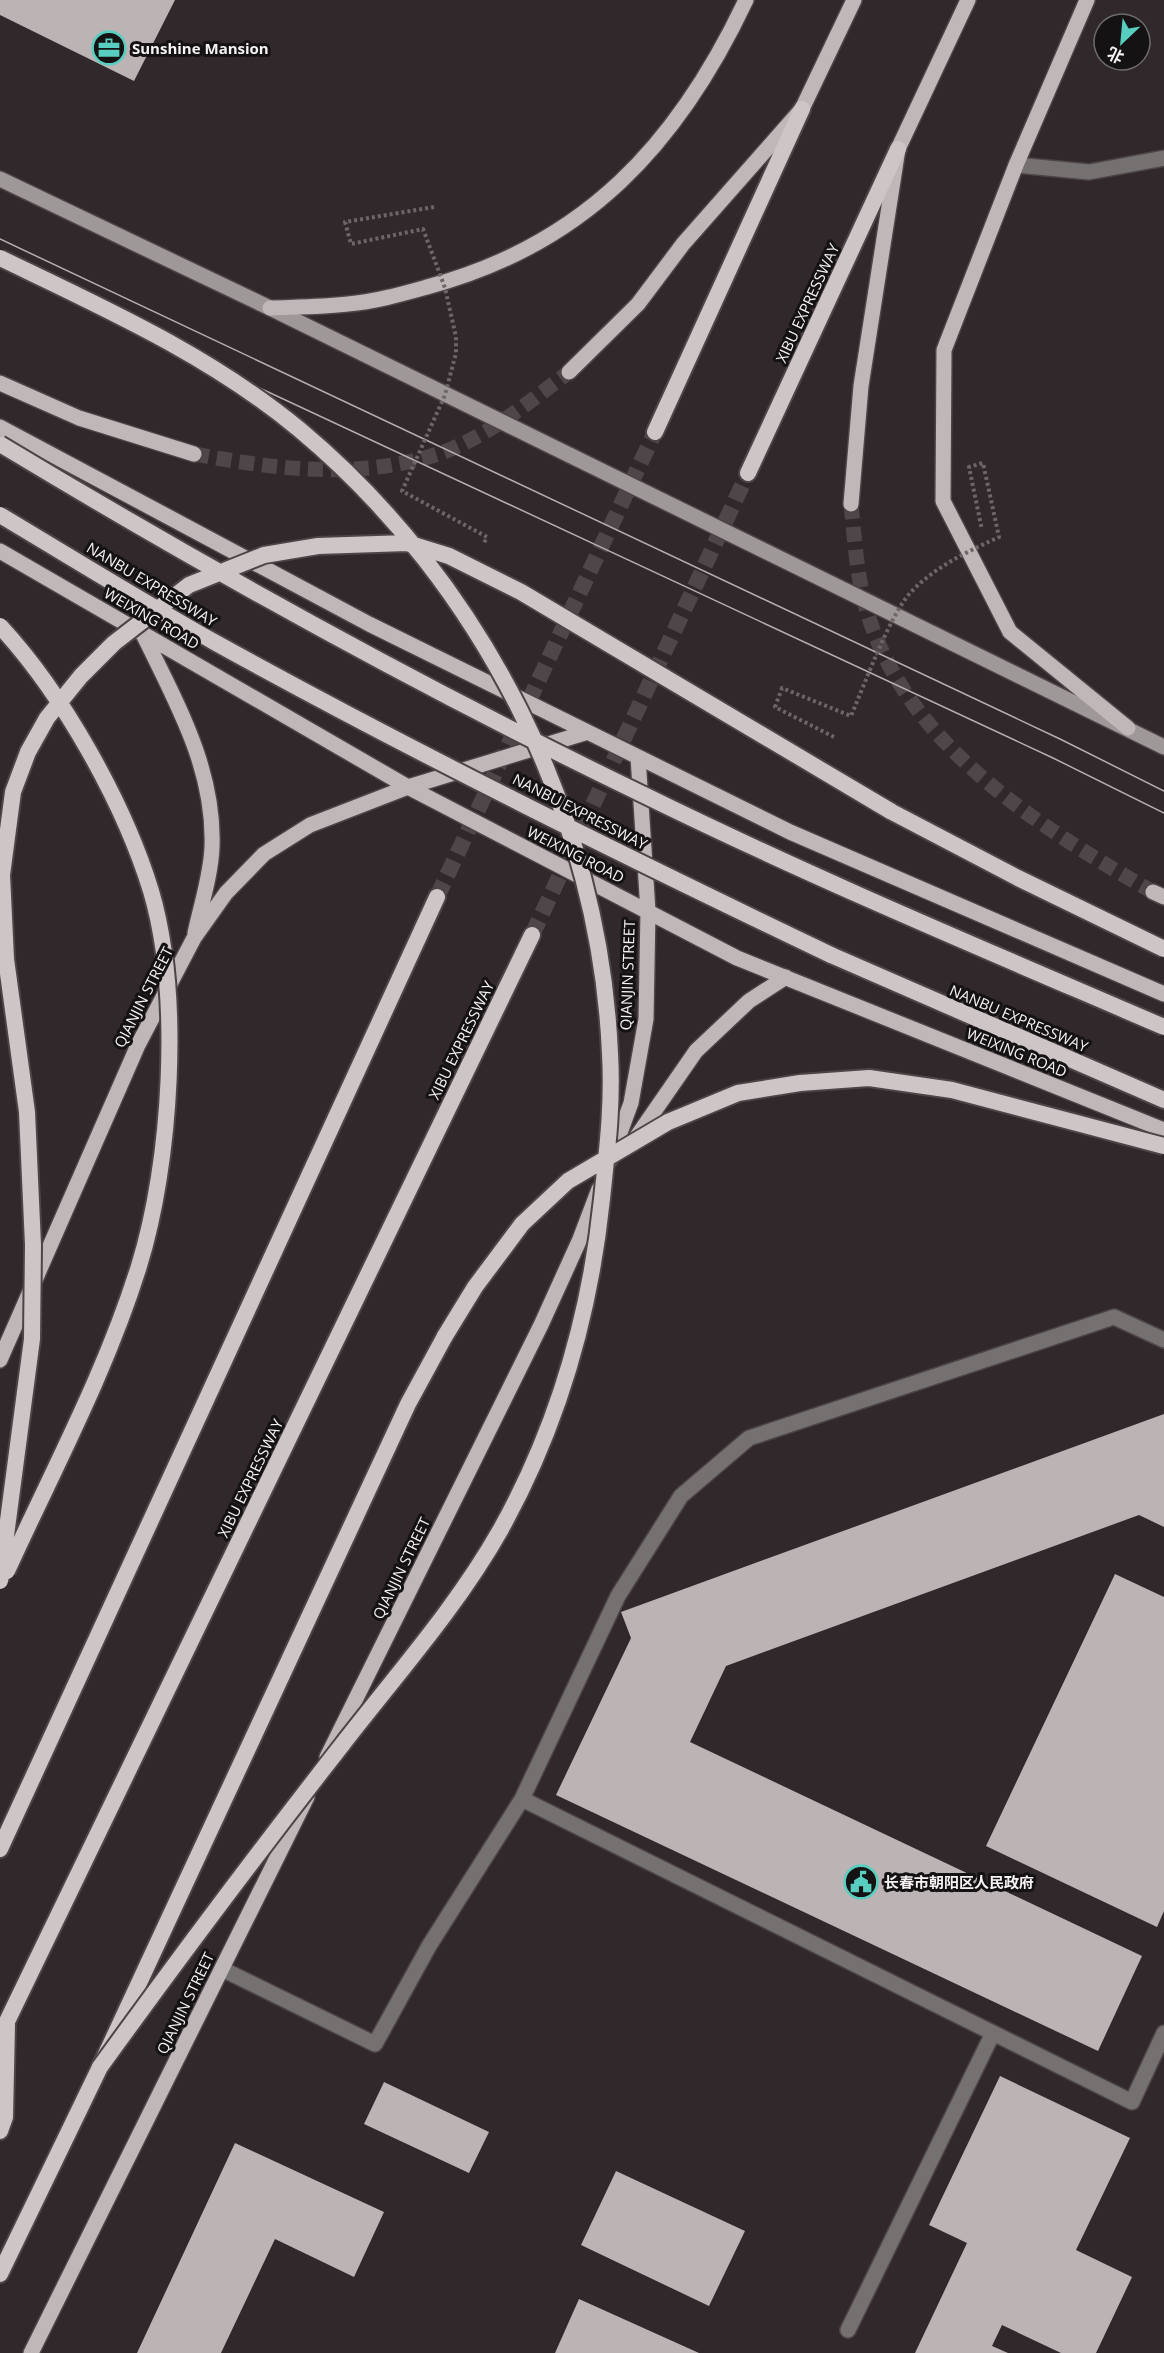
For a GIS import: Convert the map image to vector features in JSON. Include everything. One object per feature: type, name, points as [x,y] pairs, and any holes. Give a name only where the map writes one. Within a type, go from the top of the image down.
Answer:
[{"type":"highway","points":[[655,432],[802,109]]},
{"type":"highway","name":"XIBU EXPRESSWAY","points":[[748,473],[898,149]]},
{"type":"highway","points":[[0,258],[121,315],[176,345],[228,378],[296,427],[389,516],[436,576],[466,616],[505,678],[552,779],[594,924],[610,1054],[610,1129],[591,1276],[562,1391],[535,1460],[501,1529],[449,1610],[221,1900],[99,2067]]},
{"type":"highway","points":[[0,444],[273,603],[643,795],[857,895],[1164,1027]]},
{"type":"highway","name":"NANBU EXPRESSWAY","points":[[0,515],[214,641],[331,705],[677,881],[893,983],[1164,1100]]},
{"type":"highway","points":[[0,1581],[32,1339],[33,1245],[27,1112],[6,959],[2,875],[13,792],[27,752],[47,718],[81,675],[114,643],[189,585],[264,555],[318,546],[407,543],[449,556],[531,598],[892,812],[1018,878],[1164,949]]},
{"type":"highway","points":[[0,626],[26,654],[66,715],[96,764],[129,834],[151,892],[161,946],[168,1015],[168,1071],[161,1155],[152,1217],[139,1267],[109,1354],[0,1585]]},
{"type":"highway","points":[[0,1849],[438,897]]},
{"type":"highway","name":"XIBU EXPRESSWAY","points":[[4,2028],[532,935]]},
{"type":"highway","points":[[0,2274],[408,1404],[475,1287],[522,1224],[568,1181],[668,1122],[738,1093],[800,1083],[869,1078],[952,1090],[1164,1146]]},
{"type":"highway","points":[[0,2131],[5,2117],[4,2028]]},
{"type":"main road","points":[[270,308],[349,304],[471,275],[574,222],[630,175],[673,126],[725,45],[746,0]]},
{"type":"main road","points":[[568,372],[638,304],[683,244],[802,109],[854,0]]},
{"type":"main road","points":[[851,504],[861,386],[898,149],[968,0]]},
{"type":"main road","points":[[1087,0],[1016,165],[944,350],[943,501],[1010,632],[1128,728]]},
{"type":"main road","points":[[0,179],[270,308],[1164,747]]},
{"type":"main road","points":[[0,383],[79,418],[195,454]]},
{"type":"main road","points":[[0,427],[369,624],[790,832],[1164,994]]},
{"type":"main road","name":"WEIXING ROAD","points":[[0,551],[408,787],[737,958],[1164,1130]]},
{"type":"main road","points":[[143,634],[190,733],[207,782],[212,817],[212,850],[194,938]]},
{"type":"main road","name":"QIANJIN STREET","points":[[0,1360],[138,1045],[194,938],[226,894],[264,854],[310,825],[408,787],[588,732]]},
{"type":"main road","name":"QIANJIN STREET","points":[[31,2353],[542,1325],[597,1193],[633,1092],[646,1019],[648,911],[638,757]]},
{"type":"main road","points":[[597,1193],[696,1052],[749,1000],[786,978]]},
{"type":"lane","points":[[1016,165],[1089,172],[1164,158]]},
{"type":"lane","points":[[222,1969],[375,2044],[429,1946],[522,1799],[618,1596],[681,1496],[749,1438],[1114,1317],[1164,1340]]},
{"type":"lane","points":[[522,1799],[1132,2102],[1164,2033]]},
{"type":"lane","points":[[848,2330],[993,2033]]},
{"type":"path","points":[[434,207],[345,222],[351,244],[423,229],[445,288],[456,338],[456,353],[445,395],[402,491],[487,537],[483,545]]},
{"type":"path","points":[[834,737],[775,707],[782,688],[851,716],[896,616],[908,595],[939,568],[999,537],[983,463],[969,467],[982,530]]},
{"type":"building","name":"Sunshine Mansion","points":[[0,0],[175,0],[134,81],[0,15]]},
{"type":"building","points":[[1164,1414],[1164,1527],[1139,1515],[726,1666],[690,1742],[1142,1956],[1098,2051],[556,1795],[631,1638],[621,1612]]},
{"type":"building","points":[[1115,1574],[1164,1597],[1164,1911],[1157,1927],[986,1846]]},
{"type":"building","points":[[1000,2076],[1130,2138],[1076,2250],[1132,2277],[1096,2353],[1061,2353],[1002,2325],[992,2346],[1008,2353],[915,2353],[967,2243],[929,2225]]},
{"type":"building","points":[[384,2082],[489,2132],[469,2173],[364,2124]]},
{"type":"building","points":[[235,2143],[384,2212],[354,2277],[275,2239],[221,2353],[137,2353]]},
{"type":"building","points":[[616,2171],[745,2231],[709,2306],[581,2245]]},
{"type":"building","points":[[579,2299],[699,2353],[555,2353]]},
{"type":"tunnel","points":[[194,454],[255,464],[316,469],[378,467],[408,462],[438,454],[473,439],[523,407],[569,372]]},
{"type":"tunnel","points":[[437,897],[655,432]]},
{"type":"tunnel","points":[[532,935],[748,473]]},
{"type":"tunnel","points":[[851,504],[859,578],[870,621],[890,667],[917,708],[949,746],[986,781],[1068,841],[1153,892]]},
{"type":"tram line","points":[[0,239],[1060,739],[1164,791]]},
{"type":"tram line","points":[[0,267],[1053,758],[1164,813]]},
{"type":"place","name":"Sunshine Mansion","points":[[109,48]]},
{"type":"place","name":"长春市朝阳区人民政府","points":[[861,1882]]}]
